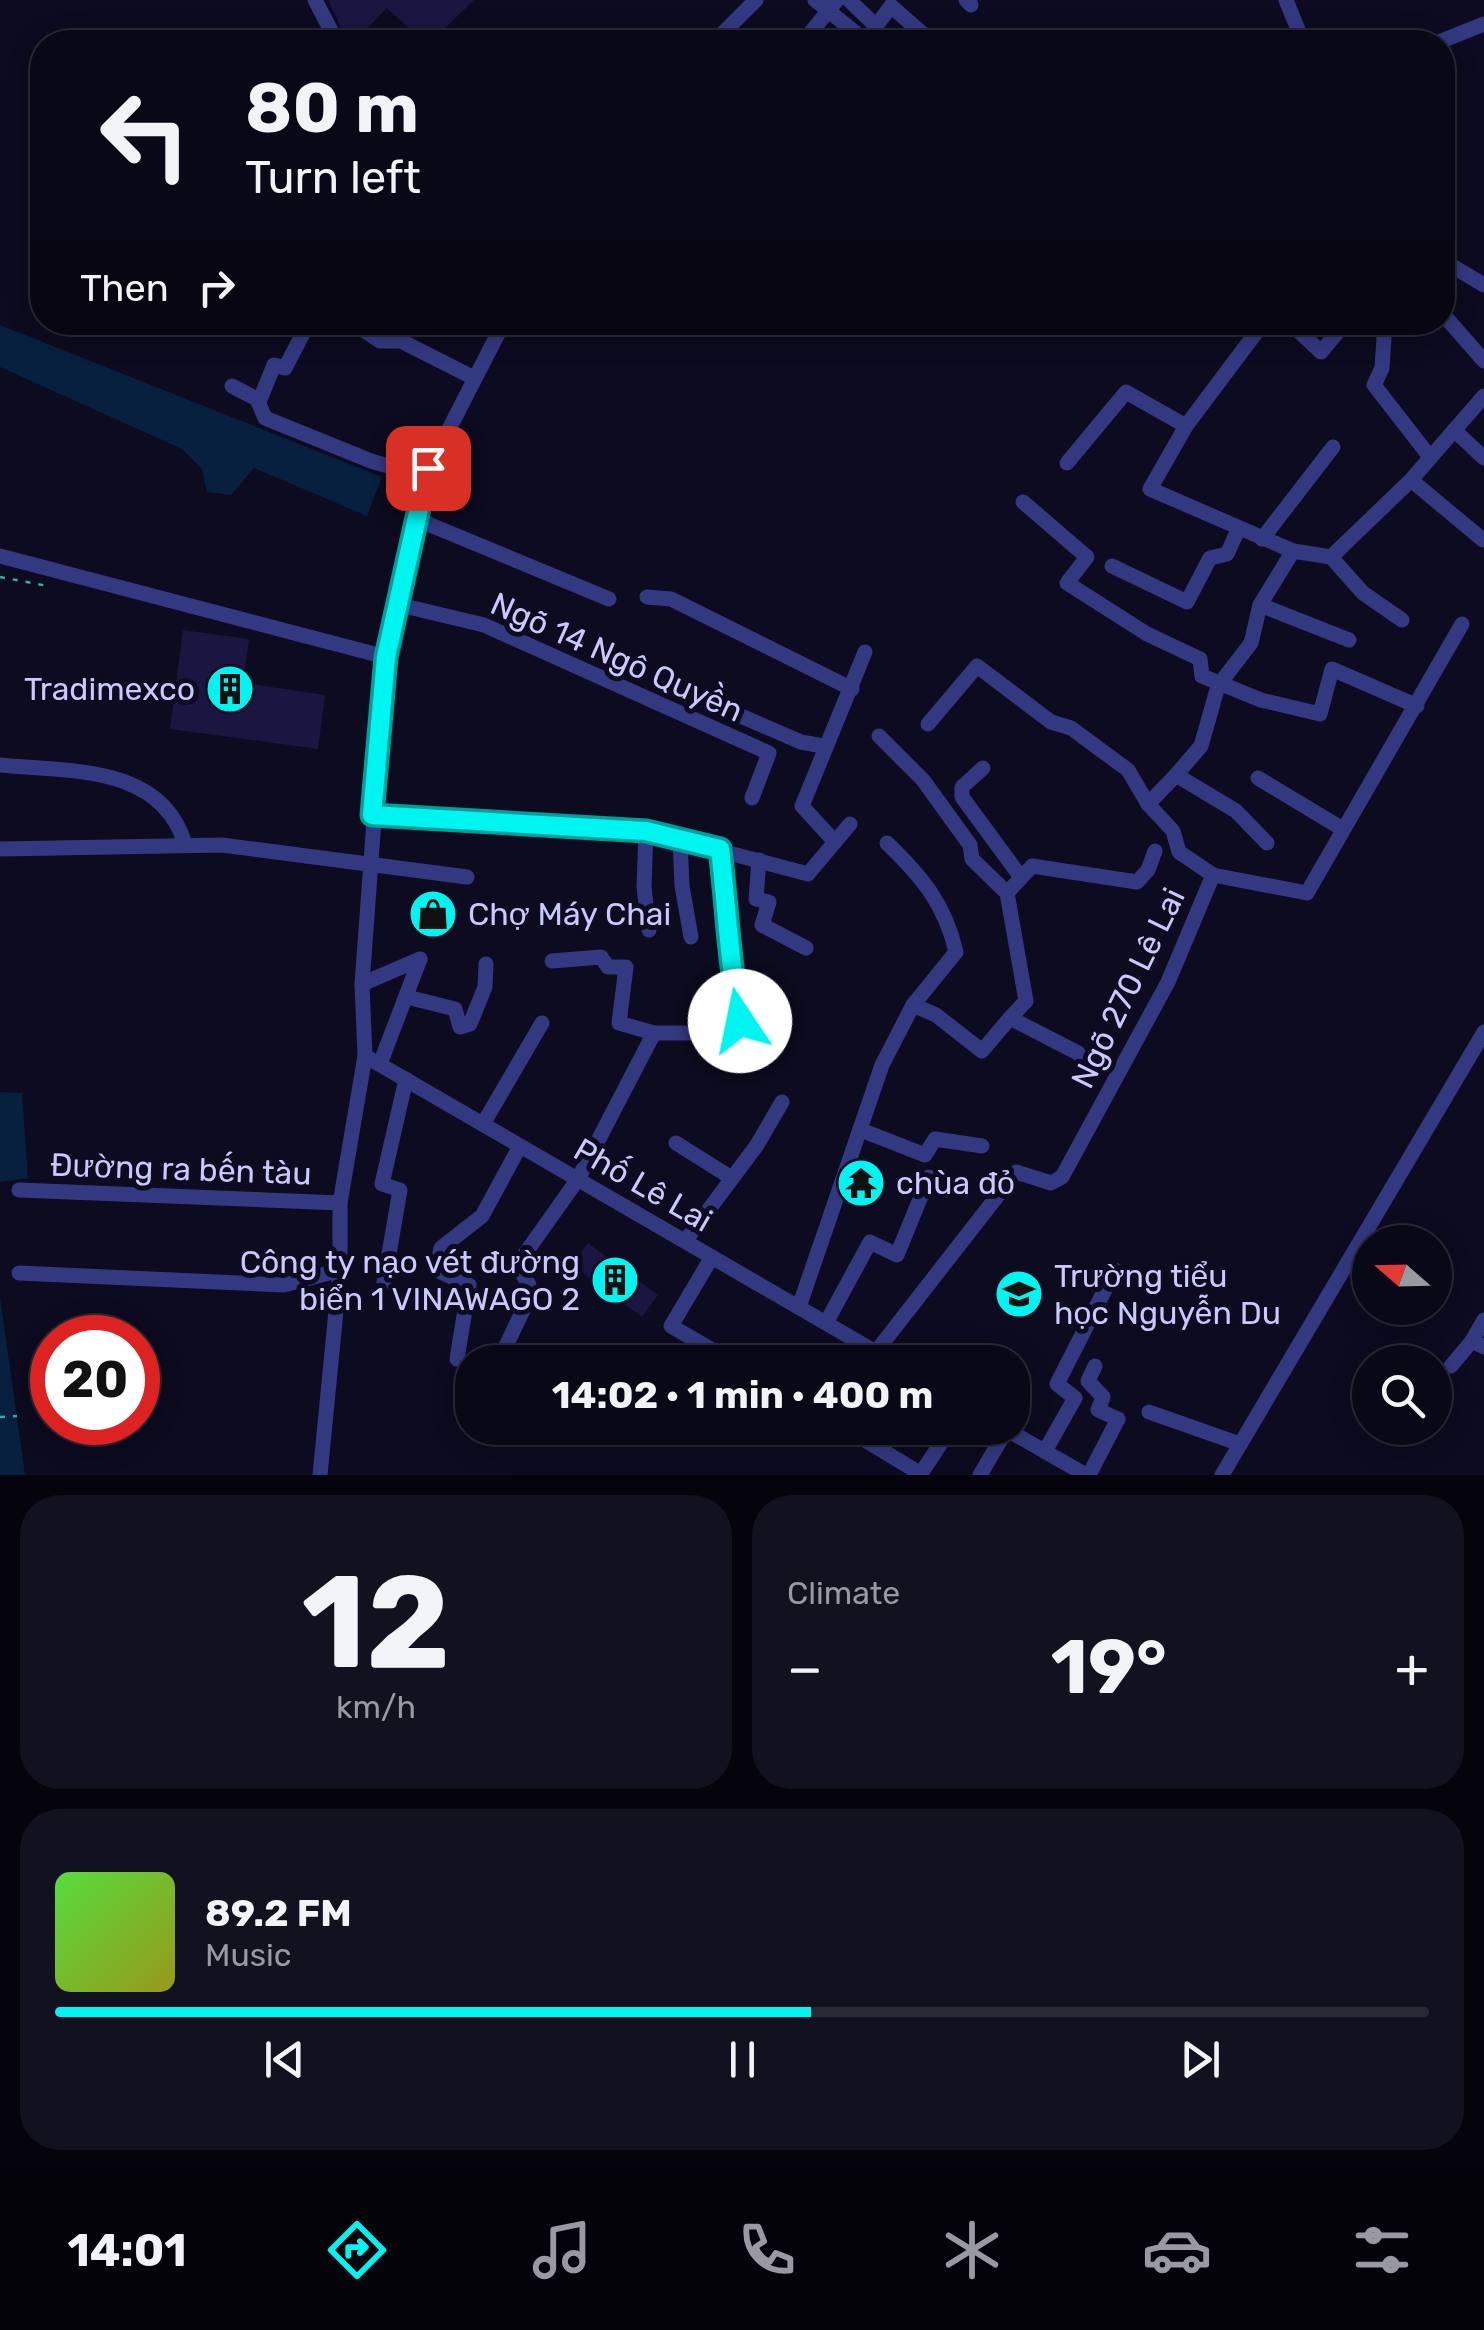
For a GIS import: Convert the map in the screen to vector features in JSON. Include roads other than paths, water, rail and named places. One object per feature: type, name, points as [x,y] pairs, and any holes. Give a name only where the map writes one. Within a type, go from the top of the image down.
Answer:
[{"type":"street","points":[[314,0],[330,30]]},
{"type":"street","points":[[726,30],[756,0]]},
{"type":"street","points":[[849,0],[876,26],[891,6],[918,30]]},
{"type":"street","points":[[1286,0],[1298,30]]},
{"type":"street","points":[[811,30],[827,4],[854,30]]},
{"type":"street","points":[[1455,36],[1484,24]]},
{"type":"street","points":[[1455,268],[1484,285]]},
{"type":"street","points":[[1455,328],[1484,361]]},
{"type":"street","points":[[259,402],[274,365],[286,368],[303,335]]},
{"type":"street","points":[[371,335],[380,341],[402,340],[474,378]]},
{"type":"street","points":[[372,1060],[362,984],[386,657],[425,478],[497,335]]},
{"type":"street","points":[[1254,335],[1186,426],[1150,491],[1293,551],[1331,558],[1358,588],[1402,620]]},
{"type":"street","points":[[1302,335],[1320,352],[1335,335]]},
{"type":"street","points":[[1384,335],[1382,368],[1374,384],[1430,457]]},
{"type":"street","points":[[232,386],[259,402],[265,418],[341,450],[425,478]]},
{"type":"street","points":[[1068,464],[1126,392],[1186,426]]},
{"type":"street","points":[[1331,558],[1410,480],[1484,396]]},
{"type":"street","points":[[1454,430],[1484,458]]},
{"type":"street","points":[[1262,539],[1333,447]]},
{"type":"street","points":[[1410,480],[1483,540]]},
{"type":"street","points":[[1022,502],[1087,557],[1068,583],[1147,634],[1200,659],[1202,676],[1218,686],[1320,714],[1332,668],[1417,706]]},
{"type":"street","points":[[416,519],[608,600]]},
{"type":"street","points":[[1112,566],[1188,602],[1210,558],[1227,554],[1238,530]]},
{"type":"street","points":[[1148,804],[1200,746],[1218,686],[1251,643],[1260,605],[1293,551]]},
{"type":"street","points":[[0,556],[386,657]]},
{"type":"street","points":[[647,597],[671,599],[852,689]]},
{"type":"street","name":"Ngõ 14 Ngô Quyền","points":[[396,604],[484,625],[769,753],[752,798]]},
{"type":"street","points":[[1260,605],[1350,640]]},
{"type":"street","points":[[1213,875],[1304,895],[1462,624]]},
{"type":"street","points":[[835,842],[802,806],[823,746],[866,652]]},
{"type":"street","name":"Ngõ 270 Lê Lai","points":[[880,1345],[1016,1172],[1051,1183],[1062,1177],[1168,982],[1213,875],[1179,852],[1172,832],[1148,804],[1128,770],[1071,728],[1051,722],[977,666],[928,724]]},
{"type":"street","points":[[696,697],[801,742],[823,746]]},
{"type":"street","points":[[879,736],[922,780],[970,846],[972,859],[1007,894],[1026,1001],[982,1051],[936,1015],[913,1005]]},
{"type":"street","points":[[0,765],[134,782],[160,800],[178,824],[185,844]]},
{"type":"street","points":[[983,768],[962,787],[962,797],[1020,876]]},
{"type":"street","points":[[1176,776],[1236,811],[1267,843]]},
{"type":"street","points":[[1258,778],[1341,828]]},
{"type":"street","points":[[372,815],[646,831],[808,874],[850,824]]},
{"type":"street","points":[[646,831],[644,887],[649,930]]},
{"type":"street","points":[[680,838],[682,886],[691,937]]},
{"type":"street","points":[[799,1307],[882,1066],[913,1005],[956,952],[948,918],[928,884],[887,843]]},
{"type":"street","points":[[0,850],[185,844],[369,861],[467,876]]},
{"type":"street","points":[[720,849],[730,937],[729,967],[740,1021]]},
{"type":"street","points":[[1007,894],[1032,866],[1137,882],[1148,870],[1155,851]]},
{"type":"street","points":[[759,860],[756,898],[769,902],[762,925],[806,948]]},
{"type":"street","points":[[552,961],[600,957],[608,967],[626,968],[619,1023],[654,1033],[706,1033]]},
{"type":"street","points":[[320,1475],[340,1270],[340,1203],[372,1060],[407,998],[420,959],[362,984]]},
{"type":"street","points":[[407,998],[455,1009],[460,1027],[470,1024],[484,987],[486,964]]},
{"type":"street","points":[[1010,1018],[1078,1053],[1084,1061]]},
{"type":"street","points":[[483,1124],[542,1024]]},
{"type":"street","points":[[1222,1475],[1484,1032]]},
{"type":"street","points":[[506,1345],[523,1310],[516,1294],[529,1284],[516,1265],[578,1179],[654,1033]]},
{"type":"street","name":"Phố Lê Lai","points":[[372,1060],[686,1240],[855,1345]]},
{"type":"street","points":[[384,1283],[400,1190],[382,1184],[406,1079]]},
{"type":"street","points":[[686,1240],[757,1145],[782,1102]]},
{"type":"street","points":[[861,1130],[925,1155],[935,1139],[982,1146]]},
{"type":"street","points":[[676,1143],[730,1177]]},
{"type":"street","points":[[459,1345],[469,1285],[436,1270],[441,1248],[482,1216],[520,1146]]},
{"type":"street","points":[[826,1324],[870,1242],[897,1254],[930,1176]]},
{"type":"street","name":"Đường ra bến tàu","points":[[19,1190],[340,1203]]},
{"type":"street","points":[[703,1345],[670,1326],[712,1257]]},
{"type":"street","points":[[20,1274],[284,1285],[340,1270]]},
{"type":"street","points":[[1045,1451],[1075,1398],[1057,1384],[1115,1270]]},
{"type":"street","points":[[1452,1366],[1478,1344],[1484,1320]]},
{"type":"street","points":[[1030,1442],[1088,1475],[1118,1418],[1098,1410],[1103,1397],[1088,1381],[1095,1366]]},
{"type":"street","points":[[1149,1412],[1240,1444]]},
{"type":"street","points":[[873,1445],[920,1474],[940,1445]]},
{"type":"street","points":[[980,1475],[996,1445]]},
{"type":"water","points":[[0,325],[382,477],[367,516],[254,468],[231,495],[207,492],[202,469],[182,449],[0,367]]},
{"type":"water","points":[[0,1092],[22,1093],[28,1178],[0,1182]]},
{"type":"water","points":[[0,1297],[25,1475],[0,1475]]},
{"type":"place","name":"Tradimexco","points":[[230,689]]},
{"type":"place","name":"Chợ Máy Chai","points":[[433,914]]},
{"type":"place","name":"chùa đỏ","points":[[861,1183]]},
{"type":"place","name":"Công ty nạo vét đường biển 1 VINAWAGO 2","points":[[615,1280]]},
{"type":"place","name":"Trường tiểu học Nguyễn Du","points":[[1019,1294]]}]
